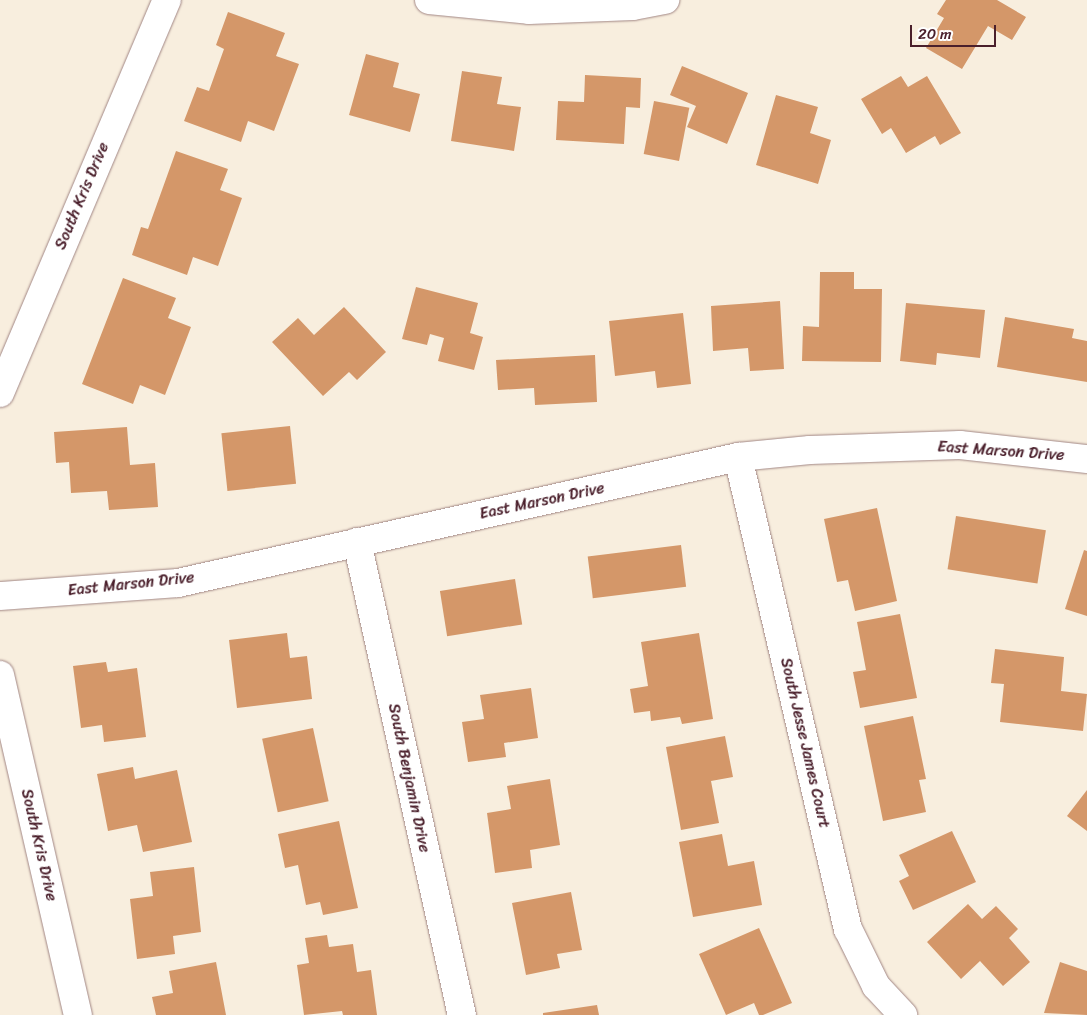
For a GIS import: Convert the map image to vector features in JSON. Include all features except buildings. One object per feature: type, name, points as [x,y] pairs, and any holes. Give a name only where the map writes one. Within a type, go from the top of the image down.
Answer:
[{"type":"street","name":"South Kris Drive","points":[[0,393],[167,0]]},
{"type":"street","points":[[429,0],[529,10],[665,0]]},
{"type":"street","name":"East Marson Drive","points":[[0,596],[178,583],[738,457],[810,450],[960,445],[1087,459]]},
{"type":"street","name":"South Jesse James Court","points":[[738,457],[848,929],[876,986],[903,1015]]},
{"type":"street","name":"South Benjamin Drive","points":[[357,542],[462,1015]]},
{"type":"street","name":"South Kris Drive","points":[[0,675],[78,1015]]}]
